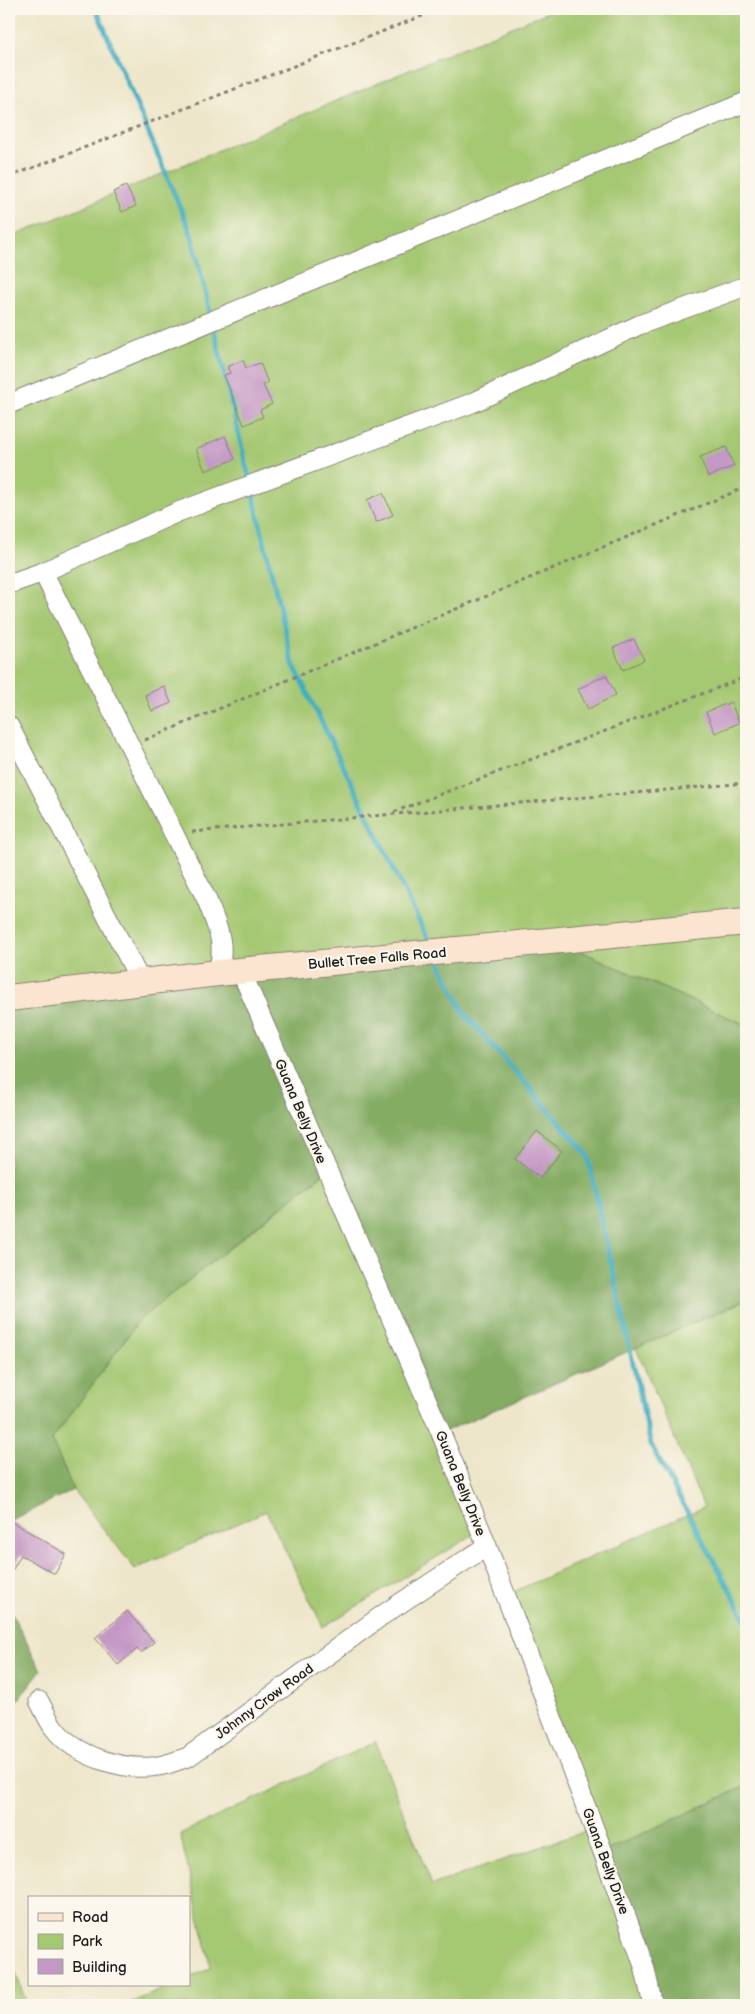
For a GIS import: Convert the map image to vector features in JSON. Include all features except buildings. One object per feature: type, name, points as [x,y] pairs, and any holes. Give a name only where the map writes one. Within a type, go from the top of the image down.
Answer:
[{"type":"main road","name":"Bullet Tree Falls Road","points":[[9,998],[229,972],[746,922]]},
{"type":"street","points":[[9,404],[746,102]]},
{"type":"street","points":[[9,584],[44,572],[178,512],[472,403],[639,325],[746,286]]},
{"type":"street","points":[[44,572],[207,900],[221,937],[222,957],[229,972]]},
{"type":"street","points":[[9,726],[141,982]]},
{"type":"street","name":"Guana Belly Drive","points":[[229,972],[442,1433],[488,1546],[603,1852],[644,1966],[653,2005]]},
{"type":"street","name":"Johnny Crow Road","points":[[39,1701],[54,1728],[74,1748],[101,1760],[124,1766],[158,1766],[188,1757],[384,1614],[488,1546]]},
{"type":"path","points":[[9,177],[440,9]]},
{"type":"path","points":[[130,746],[746,487]]},
{"type":"path","points":[[389,814],[746,678]]},
{"type":"path","points":[[173,833],[746,783]]},
{"type":"green space","points":[[555,9],[740,9],[746,22],[746,1025],[558,941],[9,998],[9,238]]},
{"type":"green space","points":[[558,941],[746,1025],[746,1300],[441,1433],[326,1171],[140,1319],[52,1440],[73,1490],[9,1521],[9,998]]},
{"type":"green space","points":[[327,1171],[481,1530],[323,1627],[266,1511],[135,1569],[73,1490],[52,1440],[140,1319]]},
{"type":"green space","points":[[746,1300],[746,1786],[603,1852],[653,2005],[126,2005],[170,1986],[190,1986],[190,1978],[211,1968],[180,1834],[376,1742],[432,1885],[594,1828],[506,1595],[704,1507],[636,1348]]},
{"type":"green space","points":[[9,1608],[41,1670],[9,1712]]},
{"type":"green space","points":[[746,1786],[746,2005],[653,2005],[603,1852]]},
{"type":"green space","points":[[9,1953],[27,2005],[9,2005]]},
{"type":"waterway","points":[[96,9],[191,233],[211,316]]},
{"type":"waterway","points":[[213,325],[293,664],[431,945]]},
{"type":"waterway","points":[[438,959],[464,1013],[587,1154],[651,1445],[746,1620]]}]
